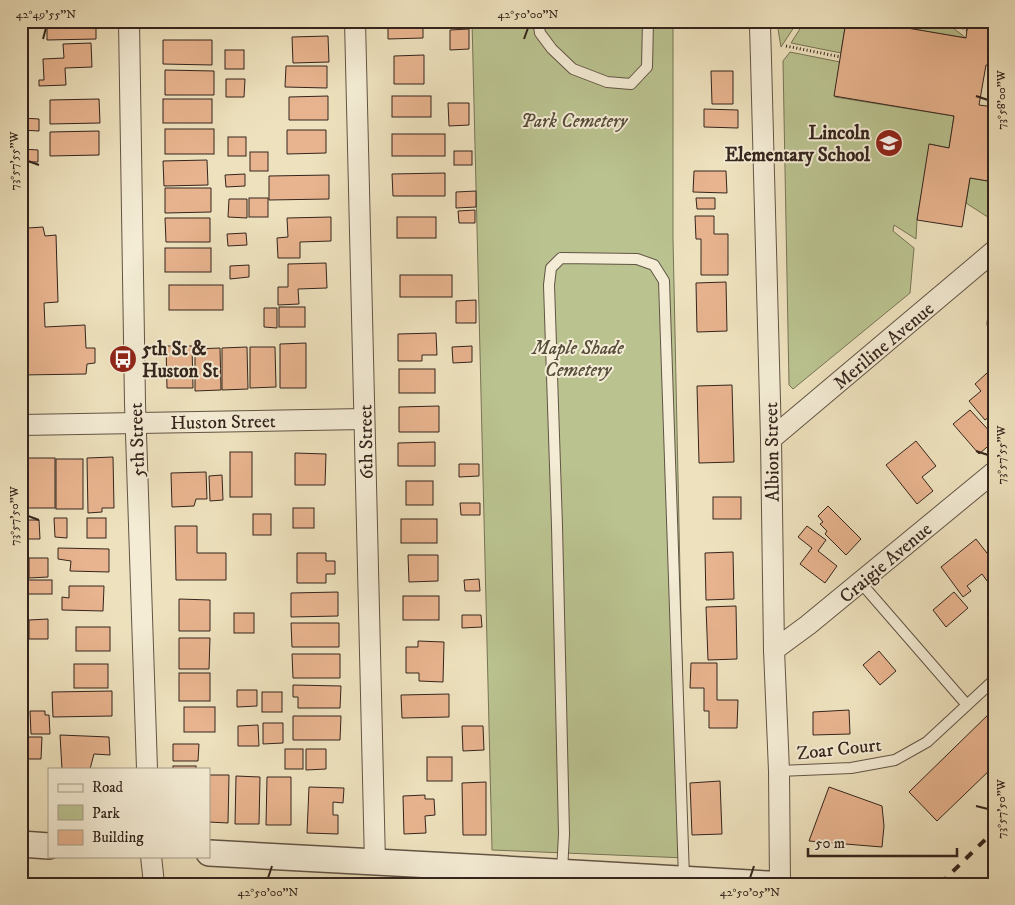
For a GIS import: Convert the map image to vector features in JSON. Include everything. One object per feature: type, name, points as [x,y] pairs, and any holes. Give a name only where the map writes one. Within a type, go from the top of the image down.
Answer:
[{"type":"street","name":"5th Street","points":[[129,21],[135,422],[147,768]]},
{"type":"street","name":"6th Street","points":[[356,21],[375,863]]},
{"type":"street","name":"Albion Street","points":[[761,21],[760,52],[772,439],[774,650],[779,771],[780,884]]},
{"type":"street","name":"Meriline Avenue","points":[[772,439],[994,251]]},
{"type":"street","name":"Huston Street","points":[[21,425],[364,419]]},
{"type":"street","name":"Craigie Avenue","points":[[774,650],[861,583],[994,472]]},
{"type":"street","points":[[21,844],[48,846]]},
{"type":"street","points":[[210,853],[768,884]]},
{"type":"street","points":[[151,858],[154,884]]},
{"type":"lane","points":[[538,21],[540,33],[552,49],[573,69],[607,82],[632,84],[647,67],[648,21]]},
{"type":"lane","points":[[562,872],[564,824],[549,285],[551,268],[561,258],[636,259],[654,264],[664,281],[684,878]]},
{"type":"lane","points":[[861,583],[967,705]]},
{"type":"lane","name":"Zoar Court","points":[[779,771],[851,768],[895,760],[927,742],[994,680]]},
{"type":"path","points":[[951,21],[967,30]]},
{"type":"path","points":[[961,21],[963,28]]},
{"type":"path","points":[[786,46],[840,57]]},
{"type":"green space","name":"Maple Shade Cemetery","points":[[472,21],[673,21],[673,238],[686,858],[492,850]]},
{"type":"green space","points":[[778,21],[798,21],[781,47],[777,23]]},
{"type":"green space","points":[[805,21],[846,21],[841,53],[791,43]]},
{"type":"green space","points":[[866,21],[944,21],[966,38]]},
{"type":"green space","points":[[790,52],[840,62],[835,97],[954,116],[949,148],[930,144],[917,220],[916,239],[894,225],[893,231],[914,248],[910,293],[793,389],[789,385],[783,61]]},
{"type":"green space","points":[[970,178],[994,182],[994,221],[966,203]]},
{"type":"shaded area","points":[[994,313],[994,334],[987,326],[987,321]]},
{"type":"building","points":[[47,21],[96,21],[96,39],[47,40]]},
{"type":"building","points":[[164,21],[199,21],[199,23],[164,23]]},
{"type":"building","points":[[289,21],[308,21],[307,25],[289,25]]},
{"type":"building","points":[[388,21],[423,21],[423,38],[388,39]]},
{"type":"building","name":"Lincoln Elementary School","points":[[846,21],[866,21],[966,38],[968,21],[994,21],[994,66],[986,65],[979,105],[994,107],[994,182],[970,178],[962,227],[917,220],[929,144],[949,148],[954,116],[834,96]]},
{"type":"building","points":[[469,29],[469,49],[450,50],[450,30]]},
{"type":"building","points":[[328,36],[329,62],[293,63],[292,37]]},
{"type":"building","points":[[163,40],[212,40],[212,65],[163,64]]},
{"type":"building","points":[[91,43],[92,67],[65,68],[66,85],[39,86],[39,80],[44,80],[43,59],[64,58],[63,44]]},
{"type":"building","points":[[225,50],[244,50],[244,69],[225,69]]},
{"type":"building","points":[[424,55],[424,84],[394,84],[394,56]]},
{"type":"building","points":[[286,66],[327,66],[327,88],[285,87]]},
{"type":"building","points":[[165,70],[214,71],[214,95],[165,95]]},
{"type":"building","points":[[711,71],[733,71],[733,104],[712,104]]},
{"type":"building","points":[[226,79],[245,79],[244,97],[226,97]]},
{"type":"building","points":[[328,96],[328,120],[289,120],[289,97]]},
{"type":"building","points":[[392,96],[431,96],[431,117],[392,117]]},
{"type":"building","points":[[99,99],[100,123],[50,124],[50,100]]},
{"type":"building","points":[[163,99],[212,99],[212,123],[163,123]]},
{"type":"building","points":[[448,103],[469,103],[469,125],[449,126]]},
{"type":"building","points":[[704,109],[738,110],[738,128],[704,127]]},
{"type":"building","points":[[21,118],[39,119],[39,131],[21,130]]},
{"type":"building","points":[[165,129],[214,129],[214,154],[165,154]]},
{"type":"building","points":[[287,130],[326,130],[326,153],[287,154]]},
{"type":"building","points":[[99,131],[99,155],[50,156],[50,132]]},
{"type":"building","points":[[392,134],[445,134],[445,156],[392,156]]},
{"type":"building","points":[[228,137],[246,137],[246,156],[228,156]]},
{"type":"building","points":[[21,149],[38,150],[38,162],[21,162]]},
{"type":"building","points":[[454,151],[472,151],[472,165],[454,165]]},
{"type":"building","points":[[250,152],[268,152],[268,171],[250,171]]},
{"type":"building","points":[[207,160],[208,185],[164,186],[163,161]]},
{"type":"building","points":[[694,171],[726,171],[727,193],[693,192]]},
{"type":"building","points":[[445,173],[445,196],[393,196],[392,174]]},
{"type":"building","points":[[245,174],[245,186],[226,187],[225,175]]},
{"type":"building","points":[[329,175],[329,199],[269,200],[269,176]]},
{"type":"building","points":[[165,188],[211,188],[211,212],[165,213]]},
{"type":"building","points":[[476,191],[476,207],[456,208],[456,192]]},
{"type":"building","points":[[249,198],[268,198],[268,217],[249,217]]},
{"type":"building","points":[[696,198],[715,198],[715,209],[697,209]]},
{"type":"building","points":[[229,199],[247,199],[247,218],[228,217]]},
{"type":"building","points":[[475,210],[475,223],[459,223],[458,211]]},
{"type":"building","points":[[695,216],[714,216],[714,234],[728,234],[728,275],[701,275],[701,239],[696,239]]},
{"type":"building","points":[[331,217],[331,241],[300,242],[300,258],[278,258],[277,238],[288,237],[287,218]]},
{"type":"building","points":[[397,217],[436,217],[436,238],[397,238]]},
{"type":"building","points":[[165,218],[210,218],[210,242],[166,242]]},
{"type":"building","points":[[43,227],[45,236],[56,235],[58,302],[44,303],[45,327],[85,325],[86,348],[95,348],[95,363],[87,364],[86,374],[21,375],[21,236],[27,236],[28,228]]},
{"type":"building","points":[[246,233],[247,245],[228,246],[227,234]]},
{"type":"building","points":[[165,248],[211,248],[211,272],[165,272]]},
{"type":"building","points":[[326,263],[327,288],[298,289],[299,304],[278,305],[278,287],[288,287],[288,264]]},
{"type":"building","points":[[249,265],[249,277],[230,279],[230,266]]},
{"type":"building","points":[[400,275],[452,275],[452,297],[400,297]]},
{"type":"building","points":[[726,282],[727,331],[697,332],[696,283]]},
{"type":"building","points":[[169,285],[223,285],[223,310],[169,310]]},
{"type":"building","points":[[476,300],[476,323],[456,323],[456,301]]},
{"type":"building","points":[[279,307],[305,307],[305,327],[279,327]]},
{"type":"building","points":[[264,308],[277,308],[277,328],[264,327]]},
{"type":"building","points":[[436,333],[437,355],[422,355],[422,361],[398,361],[398,334]]},
{"type":"building","points":[[306,343],[306,388],[280,388],[280,344]]},
{"type":"building","points":[[166,346],[192,346],[193,388],[167,388]]},
{"type":"building","points":[[472,346],[472,362],[453,363],[452,347]]},
{"type":"building","points":[[247,347],[248,389],[222,390],[222,348]]},
{"type":"building","points":[[250,347],[275,347],[276,387],[250,388]]},
{"type":"building","points":[[220,348],[221,390],[195,391],[195,349]]},
{"type":"building","points":[[399,369],[435,369],[435,393],[399,393]]},
{"type":"building","points":[[987,373],[994,381],[994,413],[985,420],[969,401],[981,391],[975,384]]},
{"type":"building","points":[[732,385],[734,462],[699,463],[697,386]]},
{"type":"building","points":[[439,406],[439,432],[399,432],[399,407]]},
{"type":"building","points":[[970,410],[994,436],[994,441],[979,454],[953,424]]},
{"type":"building","points":[[916,441],[936,466],[922,477],[933,491],[917,504],[886,465]]},
{"type":"building","points":[[435,442],[435,466],[398,466],[398,443]]},
{"type":"building","points":[[230,452],[252,452],[252,497],[230,497]]},
{"type":"building","points":[[295,453],[326,454],[325,485],[295,485]]},
{"type":"building","points":[[113,457],[114,508],[102,508],[102,512],[88,513],[87,458]]},
{"type":"building","points":[[28,458],[55,458],[55,508],[28,508]]},
{"type":"building","points":[[56,459],[83,459],[83,509],[56,509]]},
{"type":"building","points":[[21,460],[27,460],[26,510],[21,510]]},
{"type":"building","points":[[459,464],[479,464],[479,476],[459,477]]},
{"type":"building","points":[[206,472],[207,499],[196,499],[194,506],[172,507],[171,473]]},
{"type":"building","points":[[222,475],[223,500],[210,501],[209,476]]},
{"type":"building","points":[[406,481],[433,481],[433,505],[406,505]]},
{"type":"building","points":[[713,497],[741,497],[741,519],[713,519]]},
{"type":"building","points":[[460,503],[480,503],[480,515],[461,515]]},
{"type":"building","points":[[828,506],[861,539],[846,555],[825,534],[827,531],[820,524],[823,522],[818,516]]},
{"type":"building","points":[[293,508],[314,508],[314,528],[293,528]]},
{"type":"building","points":[[253,514],[271,514],[271,535],[253,535]]},
{"type":"building","points":[[54,518],[67,518],[67,538],[55,537]]},
{"type":"building","points":[[87,518],[106,518],[106,538],[87,538]]},
{"type":"building","points":[[401,519],[437,519],[437,543],[401,543]]},
{"type":"building","points":[[26,520],[39,520],[40,539],[27,539]]},
{"type":"building","points":[[175,526],[197,526],[197,553],[226,553],[226,580],[176,580]]},
{"type":"building","points":[[807,526],[826,540],[818,551],[837,566],[825,583],[800,564],[812,548],[798,537]]},
{"type":"building","points":[[976,539],[994,562],[994,582],[990,585],[982,574],[967,586],[971,591],[963,597],[941,567]]},
{"type":"building","points":[[58,548],[109,549],[109,572],[70,571],[71,561],[58,559]]},
{"type":"building","points":[[733,552],[734,599],[706,600],[705,553]]},
{"type":"building","points":[[297,553],[326,553],[326,561],[335,561],[335,574],[326,574],[326,583],[297,583]]},
{"type":"building","points":[[408,555],[438,555],[438,581],[409,582]]},
{"type":"building","points":[[29,558],[48,558],[48,577],[29,578]]},
{"type":"building","points":[[21,570],[24,570],[24,583],[21,583]]},
{"type":"building","points":[[479,579],[480,591],[465,591],[464,580]]},
{"type":"building","points":[[28,580],[52,580],[52,594],[28,594]]},
{"type":"building","points":[[69,586],[104,586],[103,611],[62,610],[62,597],[69,598]]},
{"type":"building","points":[[338,592],[338,616],[291,617],[291,593]]},
{"type":"building","points":[[954,592],[968,608],[946,627],[933,610]]},
{"type":"building","points":[[403,596],[439,596],[439,620],[403,620]]},
{"type":"building","points":[[179,599],[210,600],[210,631],[179,631]]},
{"type":"building","points":[[736,606],[737,659],[708,660],[706,607]]},
{"type":"building","points":[[21,608],[26,608],[26,628],[21,628]]},
{"type":"building","points":[[234,613],[254,613],[254,633],[234,633]]},
{"type":"building","points":[[462,615],[481,615],[482,627],[462,628]]},
{"type":"building","points":[[48,619],[48,639],[29,639],[29,620]]},
{"type":"building","points":[[291,623],[339,623],[339,647],[292,647]]},
{"type":"building","points":[[76,627],[110,627],[110,651],[76,651]]},
{"type":"building","points":[[179,638],[210,638],[209,669],[179,669]]},
{"type":"building","points":[[418,641],[444,642],[443,682],[419,681],[419,673],[406,673],[406,647],[418,647]]},
{"type":"building","points":[[879,651],[896,671],[880,685],[863,665]]},
{"type":"building","points":[[292,654],[340,654],[340,678],[293,678]]},
{"type":"building","points":[[691,663],[717,663],[717,700],[738,700],[737,728],[709,728],[709,711],[704,711],[704,688],[690,688]]},
{"type":"building","points":[[74,664],[108,664],[108,688],[74,688]]},
{"type":"building","points":[[179,673],[210,673],[210,701],[179,701]]},
{"type":"building","points":[[293,685],[341,686],[340,708],[298,708],[298,697],[293,697]]},
{"type":"building","points":[[237,690],[257,690],[257,706],[237,707]]},
{"type":"building","points":[[112,691],[112,716],[53,717],[52,692]]},
{"type":"building","points":[[262,692],[282,692],[282,712],[262,712]]},
{"type":"building","points":[[449,694],[449,717],[402,718],[401,695]]},
{"type":"building","points":[[184,707],[215,707],[215,732],[184,732]]},
{"type":"building","points":[[994,709],[994,766],[937,821],[909,792]]},
{"type":"building","points":[[849,710],[850,734],[813,735],[813,712]]},
{"type":"building","points":[[30,711],[45,711],[45,715],[49,715],[50,734],[31,734]]},
{"type":"building","points":[[293,716],[341,716],[340,740],[293,740]]},
{"type":"building","points":[[263,723],[283,723],[283,743],[263,744]]},
{"type":"building","points":[[258,725],[259,746],[238,746],[238,726]]},
{"type":"building","points":[[462,726],[483,726],[484,750],[463,751]]},
{"type":"building","points":[[60,735],[109,737],[110,755],[94,754],[90,768],[62,768]]},
{"type":"building","points":[[21,737],[42,737],[41,759],[28,759],[27,811],[21,811]]},
{"type":"building","points":[[173,744],[199,744],[198,761],[173,761]]},
{"type":"building","points":[[285,749],[303,749],[303,769],[285,769]]},
{"type":"building","points":[[306,749],[326,749],[326,769],[306,770]]},
{"type":"building","points":[[427,757],[452,757],[452,781],[427,781]]},
{"type":"building","points":[[173,766],[196,766],[196,768],[173,768]]},
{"type":"building","points":[[210,775],[229,775],[228,823],[210,822]]},
{"type":"building","points":[[236,776],[260,777],[259,824],[235,824]]},
{"type":"building","points":[[267,777],[291,777],[291,825],[266,825]]},
{"type":"building","points":[[720,781],[722,834],[692,835],[690,783]]},
{"type":"building","points":[[486,782],[486,835],[463,835],[462,783]]},
{"type":"building","points":[[309,787],[344,788],[343,803],[333,802],[333,815],[338,815],[338,834],[307,833]]},
{"type":"building","points":[[829,787],[882,806],[884,826],[882,847],[809,841]]},
{"type":"building","points":[[425,795],[425,799],[434,799],[435,815],[425,816],[426,833],[404,834],[403,796]]},
{"type":"building","points":[[109,880],[132,881],[132,884],[108,884]]},
{"type":"building","points":[[58,881],[86,883],[86,884],[58,884]]},
{"type":"railway","points":[[940,884],[994,831]]},
{"type":"place","name":"Lincoln Elementary School","points":[[889,143]]},
{"type":"place","name":"5th St & Huston St","points":[[123,359]]},
{"type":"park label","name":"Park Cemetery","points":[[574,120]]}]
